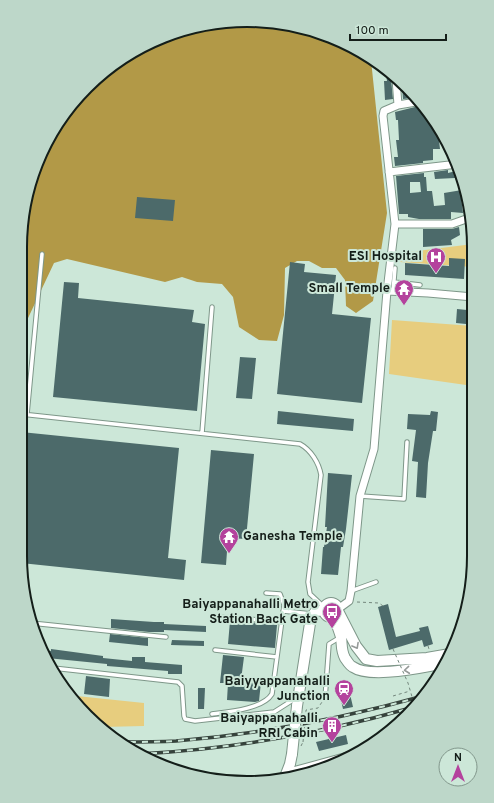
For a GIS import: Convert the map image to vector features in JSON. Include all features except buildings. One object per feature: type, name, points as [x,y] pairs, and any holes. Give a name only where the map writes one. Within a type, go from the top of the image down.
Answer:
[{"type":"main road","points":[[286,773],[292,754],[300,705],[311,617],[316,611],[324,609],[327,616],[337,612]]},
{"type":"main road","points":[[337,612],[342,651],[353,667],[363,671],[396,671],[439,664]]},
{"type":"main road","points":[[337,612],[356,646],[366,659],[377,661],[427,658],[443,655]]},
{"type":"street","points":[[397,86],[398,105]]},
{"type":"street","points":[[337,612],[349,601],[351,591],[360,496],[374,449],[390,292],[395,224],[384,111],[398,105],[413,103]]},
{"type":"street","points":[[389,172],[451,165]]},
{"type":"street","points":[[395,224],[452,224],[465,218]]},
{"type":"street","points":[[390,292],[428,293],[467,296]]},
{"type":"lane","points":[[42,254],[27,414],[300,444],[305,447],[311,453],[320,469],[308,582],[310,594],[324,609]]},
{"type":"lane","points":[[390,292],[394,282],[395,268]]},
{"type":"lane","points":[[394,282],[420,284]]},
{"type":"lane","points":[[202,433],[212,307]]},
{"type":"lane","points":[[360,496],[404,499],[407,442]]},
{"type":"lane","points":[[351,591],[376,582]]},
{"type":"lane","points":[[212,714],[236,711],[269,698],[272,694],[284,605],[280,594],[266,593]]},
{"type":"lane","points":[[283,611],[313,614]]},
{"type":"lane","points":[[221,617],[282,622]]},
{"type":"lane","points":[[38,624],[166,636]]},
{"type":"lane","points":[[325,699],[329,644],[341,637]]},
{"type":"lane","points":[[215,650],[277,656]]},
{"type":"lane","points":[[58,669],[178,682],[182,686],[184,716],[187,721],[274,712],[300,705]]},
{"type":"lane","points":[[297,770],[319,764]]},
{"type":"path","points":[[349,601],[379,603],[383,606]]},
{"type":"path","points":[[393,648],[413,700]]},
{"type":"path","points":[[393,696],[410,691]]},
{"type":"path","points":[[300,705],[306,710],[318,708]]},
{"type":"path","points":[[300,705],[303,742]]},
{"type":"shaded area","points":[[233,27],[261,27],[304,34],[357,56],[372,66],[387,213],[373,301],[356,313],[346,306],[345,280],[336,268],[322,268],[309,261],[297,261],[285,268],[284,315],[277,341],[259,340],[239,327],[233,297],[222,284],[197,282],[182,277],[165,282],[67,259],[54,263],[27,320],[27,233],[34,190],[44,163],[56,137],[72,113],[91,91],[113,72],[137,56],[190,34]]},
{"type":"shaded area","points":[[467,245],[467,267],[400,262],[401,253]]},
{"type":"shaded area","points":[[392,320],[467,326],[467,385],[389,374]]},
{"type":"shaded area","points":[[78,696],[144,703],[144,726],[108,727],[91,712]]},
{"type":"railway","points":[[130,742],[176,741],[240,734],[334,718],[415,698]]},
{"type":"railway","points":[[151,753],[244,744],[346,725],[405,709]]},
{"type":"place","name":"ESI Hospital","points":[[436,274]]},
{"type":"place","name":"Small Temple","points":[[404,306]]},
{"type":"place","name":"Ganesha Temple","points":[[229,554]]},
{"type":"place","name":"Baiyappanahalli Metro Station Back Gate","points":[[332,629]]},
{"type":"place","name":"Baiyyappanahalli Junction","points":[[344,706]]},
{"type":"place","name":"Baiyappanahalli RRI Cabin","points":[[332,743]]}]
